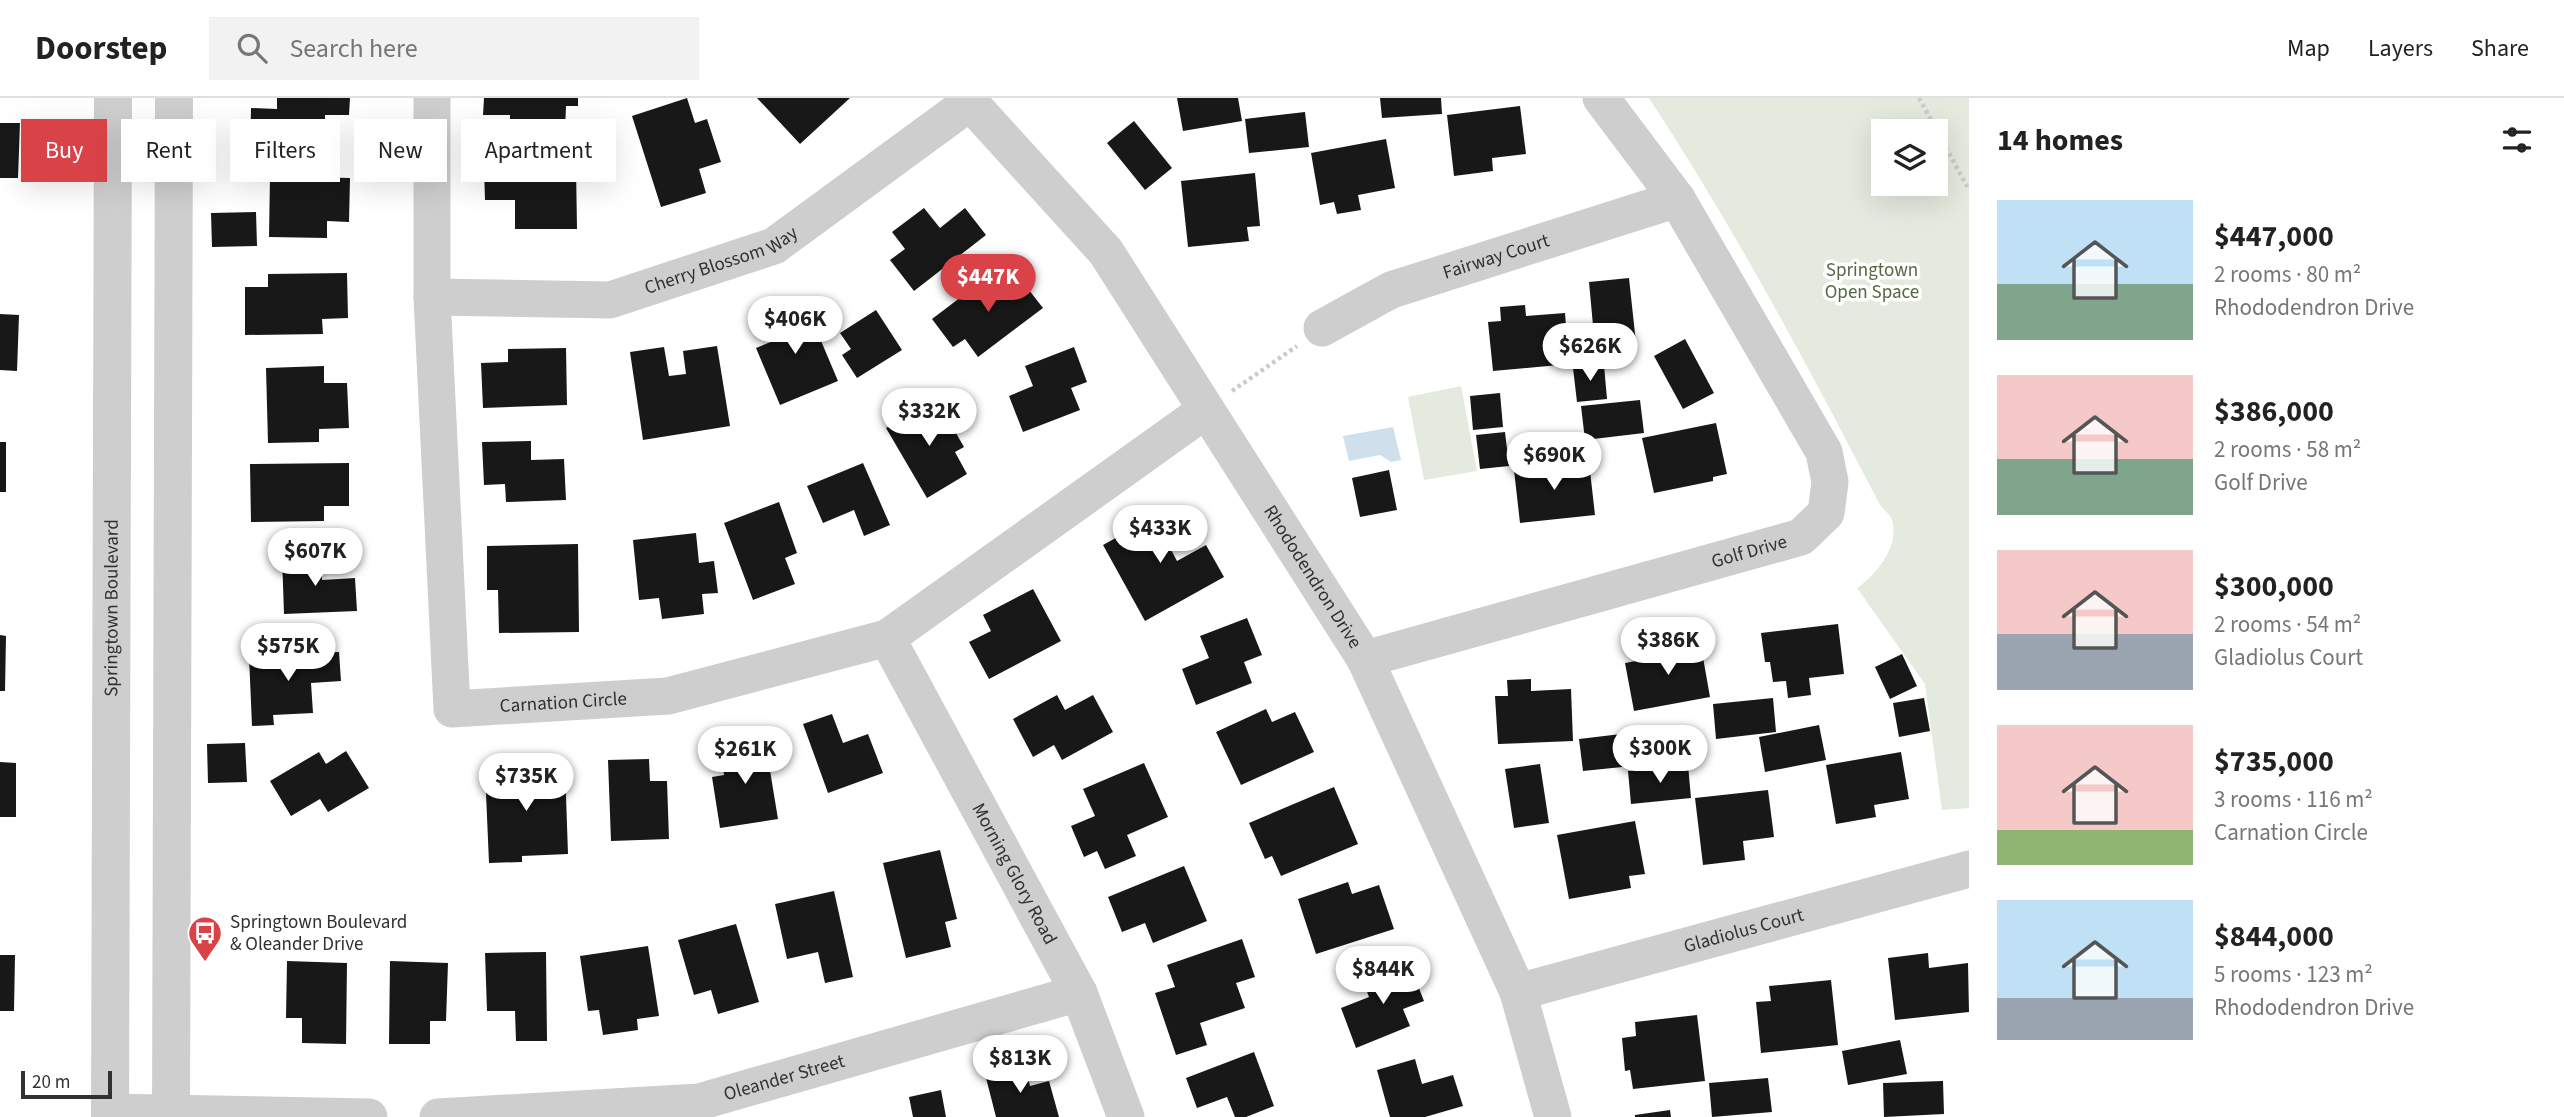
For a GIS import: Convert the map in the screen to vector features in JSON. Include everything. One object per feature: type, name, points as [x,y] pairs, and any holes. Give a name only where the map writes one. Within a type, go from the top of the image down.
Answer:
[{"type":"street","name":"Springtown Boulevard","points":[[110,1115],[113,98]]},
{"type":"street","points":[[172,1115],[174,98]]},
{"type":"street","name":"Carnation Circle","points":[[432,98],[432,297],[452,709],[668,696],[887,638],[1206,410]]},
{"type":"street","name":"Golf Drive","points":[[1365,659],[1801,537],[1826,513],[1829,482],[1824,452],[1677,199],[1601,98]]},
{"type":"street","name":"Cherry Blossom Way","points":[[432,297],[610,300],[774,246],[968,100]]},
{"type":"street","name":"Rhododendron Drive","points":[[968,100],[1106,252],[1365,659],[1518,992],[1552,1117]]},
{"type":"street","name":"Fairway Court","points":[[1322,328],[1391,290],[1677,199]]},
{"type":"street","name":"Morning Glory Road","points":[[887,638],[1079,993],[1126,1117]]},
{"type":"street","name":"Gladiolus Court","points":[[1518,992],[1969,869]]},
{"type":"street","name":"Oleander Street","points":[[438,1117],[699,1102],[1079,993]]},
{"type":"street","points":[[110,1115],[369,1117]]},
{"type":"path","points":[[1919,98],[1969,190]]},
{"type":"path","points":[[1206,410],[1322,328]]},
{"type":"green space","name":"Springtown Open Space","points":[[1649,98],[1969,98],[1969,808],[1942,810],[1925,684],[1857,588],[1879,567],[1890,548],[1893,538],[1891,518],[1880,505],[1770,298]]},
{"type":"green space","points":[[1461,386],[1477,471],[1424,480],[1408,397]]},
{"type":"water","points":[[1393,427],[1401,460],[1391,462],[1380,455],[1349,461],[1343,436]]},
{"type":"building","points":[[277,98],[350,98],[349,115],[325,115],[325,119],[251,119],[251,108],[277,109]]},
{"type":"building","points":[[484,98],[578,98],[578,106],[566,106],[565,119],[510,119],[510,115],[483,115]]},
{"type":"building","points":[[687,98],[695,123],[707,119],[721,162],[699,169],[706,193],[661,207],[632,116]]},
{"type":"building","points":[[757,98],[850,98],[800,144]]},
{"type":"building","points":[[1177,98],[1238,98],[1242,121],[1183,131]]},
{"type":"building","points":[[1380,98],[1441,98],[1442,114],[1382,118]]},
{"type":"building","points":[[1520,106],[1526,154],[1492,158],[1493,171],[1454,176],[1447,115]]},
{"type":"building","points":[[1305,112],[1309,147],[1249,153],[1245,119]]},
{"type":"building","points":[[1134,121],[1172,168],[1145,190],[1107,143]]},
{"type":"building","points":[[0,123],[20,123],[18,178],[0,178]]},
{"type":"building","points":[[1386,139],[1395,188],[1358,195],[1361,210],[1337,214],[1334,202],[1320,205],[1311,153]]},
{"type":"building","points":[[1255,173],[1260,226],[1247,227],[1249,241],[1188,247],[1181,181]]},
{"type":"building","points":[[340,178],[350,178],[349,222],[327,221],[327,238],[269,237],[270,182],[340,182]]},
{"type":"building","points":[[484,182],[576,182],[577,229],[515,229],[515,200],[485,200]]},
{"type":"building","points":[[924,208],[940,228],[965,208],[986,235],[914,291],[890,260],[905,249],[892,232]]},
{"type":"building","points":[[256,212],[257,246],[212,247],[211,213]]},
{"type":"building","points":[[1014,271],[1043,308],[978,357],[965,339],[953,347],[932,319],[986,278],[993,288]]},
{"type":"building","points":[[347,273],[348,318],[322,319],[323,334],[245,335],[245,287],[268,287],[268,274]]},
{"type":"building","points":[[1629,278],[1636,343],[1595,347],[1589,282]]},
{"type":"building","points":[[805,303],[838,381],[780,405],[756,348],[773,341],[764,319]]},
{"type":"building","points":[[1525,305],[1526,316],[1565,313],[1569,364],[1493,371],[1488,322],[1501,321],[1500,307]]},
{"type":"building","points":[[876,310],[902,350],[857,378],[842,355],[851,349],[840,333]]},
{"type":"building","points":[[0,314],[19,315],[17,371],[0,370]]},
{"type":"building","points":[[1685,339],[1714,393],[1683,409],[1654,356]]},
{"type":"building","points":[[717,346],[730,426],[643,440],[630,352],[664,347],[669,376],[686,374],[683,351]]},
{"type":"building","points":[[1074,347],[1087,382],[1071,388],[1080,410],[1023,432],[1009,396],[1033,386],[1025,366]]},
{"type":"building","points":[[566,348],[567,405],[483,408],[481,363],[508,362],[508,349]]},
{"type":"building","points":[[1604,365],[1607,399],[1577,402],[1573,368]]},
{"type":"building","points":[[324,366],[324,383],[347,383],[349,428],[319,429],[319,442],[268,443],[266,368]]},
{"type":"building","points":[[1500,393],[1503,427],[1473,430],[1470,396]]},
{"type":"building","points":[[937,400],[964,447],[955,452],[967,474],[927,498],[886,428]]},
{"type":"building","points":[[1640,400],[1644,433],[1585,440],[1581,406]]},
{"type":"building","points":[[1716,423],[1727,474],[1713,477],[1713,481],[1654,493],[1642,438]]},
{"type":"building","points":[[1505,432],[1509,466],[1480,469],[1476,435]]},
{"type":"building","points":[[531,441],[531,460],[564,459],[566,500],[506,502],[505,484],[484,485],[482,442]]},
{"type":"building","points":[[0,442],[6,442],[6,492],[0,492]]},
{"type":"building","points":[[1589,462],[1595,515],[1520,523],[1514,470]]},
{"type":"building","points":[[349,463],[349,506],[324,506],[324,521],[251,522],[250,464]]},
{"type":"building","points":[[863,463],[890,525],[864,536],[854,510],[823,523],[807,486]]},
{"type":"building","points":[[1389,470],[1397,510],[1360,517],[1352,478]]},
{"type":"building","points":[[779,502],[797,553],[785,558],[795,584],[753,600],[724,523]]},
{"type":"building","points":[[1170,508],[1187,537],[1169,546],[1177,561],[1206,545],[1224,577],[1145,621],[1103,545]]},
{"type":"building","points":[[696,533],[699,563],[714,561],[718,593],[702,594],[704,614],[662,619],[659,598],[639,600],[633,540]]},
{"type":"building","points":[[578,544],[579,632],[499,633],[498,590],[487,590],[487,546]]},
{"type":"building","points":[[321,554],[322,580],[355,578],[357,611],[284,614],[282,556]]},
{"type":"building","points":[[1033,589],[1061,641],[989,679],[969,642],[991,631],[983,615]]},
{"type":"building","points":[[1247,618],[1262,655],[1244,662],[1252,683],[1196,705],[1182,669],[1209,658],[1200,636]]},
{"type":"building","points":[[1838,624],[1844,674],[1809,678],[1811,695],[1788,698],[1786,681],[1773,682],[1770,662],[1765,662],[1761,633]]},
{"type":"building","points":[[0,635],[6,636],[5,691],[0,691]]},
{"type":"building","points":[[1684,637],[1686,649],[1701,646],[1710,697],[1634,711],[1625,663],[1663,656],[1661,641]]},
{"type":"building","points":[[339,652],[341,681],[311,683],[313,713],[273,715],[274,725],[252,726],[249,656]]},
{"type":"building","points":[[1902,654],[1917,686],[1890,699],[1875,667]]},
{"type":"building","points":[[1531,679],[1531,691],[1571,689],[1573,741],[1498,744],[1495,696],[1508,696],[1507,680]]},
{"type":"building","points":[[1057,695],[1065,710],[1093,695],[1113,732],[1062,760],[1054,745],[1033,757],[1013,719]]},
{"type":"building","points":[[1773,698],[1776,732],[1716,739],[1713,704]]},
{"type":"building","points":[[1924,698],[1930,731],[1899,737],[1893,703]]},
{"type":"building","points":[[1266,709],[1272,722],[1295,712],[1314,752],[1241,785],[1216,732]]},
{"type":"building","points":[[832,714],[843,743],[868,734],[883,773],[828,793],[803,724]]},
{"type":"building","points":[[1819,725],[1826,760],[1765,772],[1759,737]]},
{"type":"building","points":[[1638,732],[1642,765],[1583,771],[1579,739]]},
{"type":"building","points":[[765,740],[778,819],[720,828],[712,777],[724,775],[720,746]]},
{"type":"building","points":[[245,743],[247,782],[208,783],[207,744]]},
{"type":"building","points":[[346,751],[369,788],[328,812],[320,799],[291,816],[270,781],[319,752],[326,764]]},
{"type":"building","points":[[1901,752],[1909,799],[1874,805],[1876,817],[1836,824],[1826,765]]},
{"type":"building","points":[[649,759],[650,781],[667,781],[669,839],[611,841],[608,760]]},
{"type":"building","points":[[0,762],[16,763],[16,817],[0,817]]},
{"type":"building","points":[[1144,763],[1168,817],[1127,835],[1136,856],[1105,869],[1097,851],[1084,857],[1071,826],[1095,816],[1083,789]]},
{"type":"building","points":[[1540,764],[1549,823],[1514,828],[1505,769]]},
{"type":"building","points":[[1688,765],[1691,798],[1631,804],[1628,771]]},
{"type":"building","points":[[565,767],[568,854],[522,856],[522,862],[489,863],[485,770]]},
{"type":"building","points":[[1334,787],[1358,844],[1281,876],[1272,856],[1265,859],[1249,823]]},
{"type":"building","points":[[1768,790],[1774,837],[1743,841],[1745,860],[1703,865],[1695,798]]},
{"type":"building","points":[[1635,821],[1645,874],[1629,876],[1631,888],[1569,899],[1557,835]]},
{"type":"building","points":[[940,850],[957,919],[945,922],[951,947],[906,958],[883,863]]},
{"type":"building","points":[[1184,866],[1207,921],[1153,943],[1145,923],[1122,932],[1108,897]]},
{"type":"building","points":[[1348,882],[1352,894],[1379,885],[1394,929],[1316,954],[1298,899]]},
{"type":"building","points":[[834,891],[853,977],[825,983],[818,952],[787,959],[775,904]]},
{"type":"building","points":[[736,924],[759,1002],[718,1014],[711,990],[694,995],[678,940]]},
{"type":"building","points":[[1242,939],[1255,977],[1236,983],[1245,1008],[1200,1023],[1207,1045],[1176,1055],[1155,993],[1175,987],[1167,965]]},
{"type":"building","points":[[648,946],[659,1016],[637,1019],[638,1030],[603,1035],[599,1010],[588,1011],[580,956]]},
{"type":"building","points":[[546,952],[547,1041],[516,1041],[515,1011],[487,1011],[485,953]]},
{"type":"building","points":[[1928,953],[1929,968],[1968,963],[1969,1012],[1895,1020],[1888,958]]},
{"type":"building","points":[[0,955],[15,955],[14,1011],[0,1011]]},
{"type":"building","points":[[287,961],[347,963],[346,1044],[302,1043],[302,1018],[286,1018]]},
{"type":"building","points":[[390,961],[448,963],[446,1021],[430,1021],[430,1044],[389,1044]]},
{"type":"building","points":[[1409,963],[1424,1001],[1403,1009],[1410,1026],[1356,1048],[1341,1008],[1369,997],[1363,981]]},
{"type":"building","points":[[1831,980],[1838,1045],[1761,1053],[1756,1002],[1771,1001],[1769,986]]},
{"type":"building","points":[[1697,1015],[1705,1081],[1633,1089],[1630,1070],[1625,1071],[1622,1038],[1636,1036],[1635,1022]]},
{"type":"building","points":[[1900,1040],[1907,1074],[1848,1085],[1842,1051]]},
{"type":"building","points":[[1254,1052],[1274,1106],[1246,1117],[1235,1117],[1227,1097],[1197,1108],[1186,1078]]},
{"type":"building","points":[[1415,1059],[1422,1084],[1453,1075],[1463,1106],[1425,1117],[1390,1117],[1377,1070]]},
{"type":"building","points":[[1024,1064],[1030,1086],[1049,1081],[1059,1117],[996,1117],[985,1074]]},
{"type":"building","points":[[1768,1078],[1772,1112],[1712,1117],[1709,1083]]},
{"type":"building","points":[[1943,1081],[1944,1114],[1884,1117],[1883,1083]]},
{"type":"building","points":[[941,1090],[946,1117],[913,1117],[909,1097]]},
{"type":"building","points":[[1670,1110],[1671,1117],[1635,1117],[1635,1115]]},
{"type":"place","name":"Springtown Boulevard & Oleander Drive","points":[[205,963]]}]
